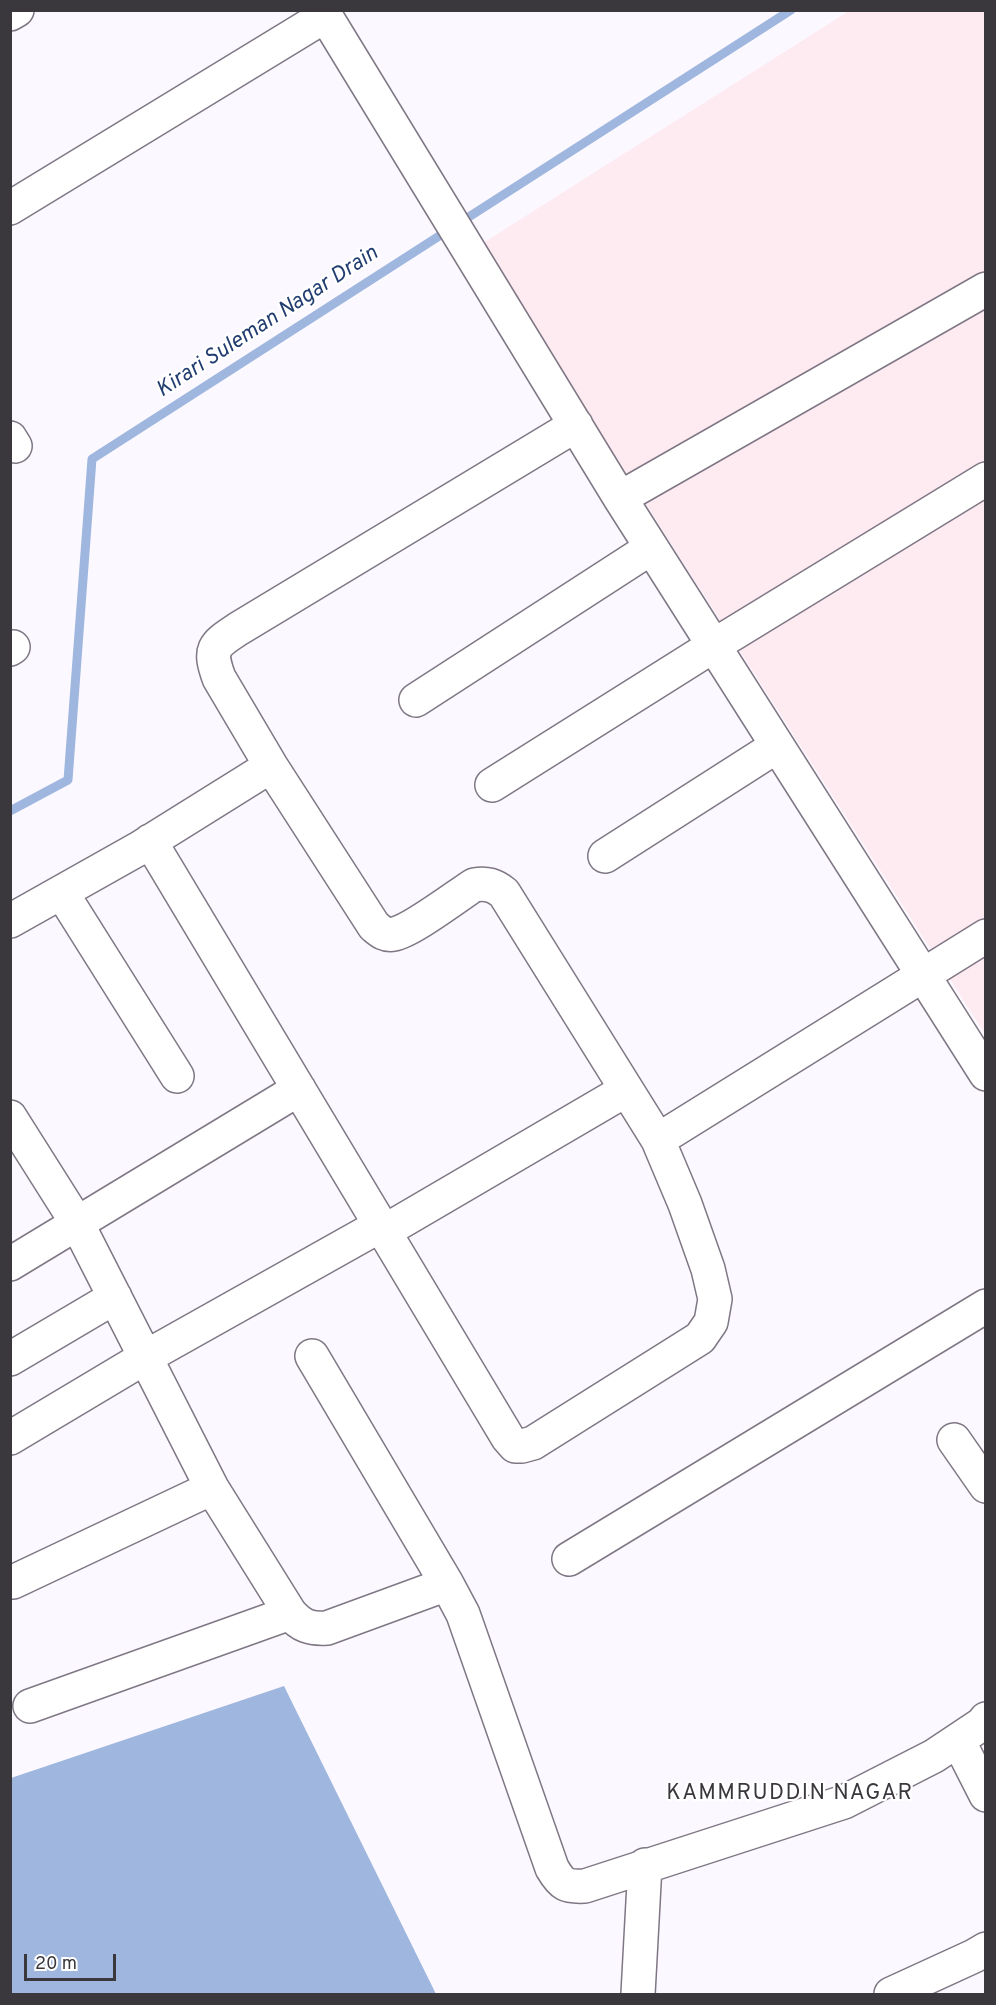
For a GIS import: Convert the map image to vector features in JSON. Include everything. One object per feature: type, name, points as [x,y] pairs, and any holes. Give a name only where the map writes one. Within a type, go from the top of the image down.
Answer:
[{"type":"street","points":[[10,14],[17,10]]},
{"type":"street","points":[[10,208],[323,13],[651,548],[986,1074]]},
{"type":"street","points":[[620,498],[986,289]]},
{"type":"street","points":[[150,841],[508,1438],[515,1446],[533,1443],[700,1338],[711,1322],[715,1299],[708,1269],[685,1204],[658,1140],[504,893],[486,883],[474,885],[410,928],[395,934],[384,934],[374,926],[271,766],[219,678],[213,662],[214,649],[238,628],[576,425]]},
{"type":"street","points":[[492,785],[986,479]]},
{"type":"street","points":[[416,700],[651,548]]},
{"type":"street","points":[[605,856],[777,746]]},
{"type":"street","points":[[10,921],[150,841],[271,766]]},
{"type":"street","points":[[62,893],[177,1076]]},
{"type":"street","points":[[658,1140],[986,936]]},
{"type":"street","points":[[10,1264],[299,1089]]},
{"type":"street","points":[[10,1438],[144,1358],[383,1228],[626,1090]]},
{"type":"street","points":[[10,1117],[77,1223],[212,1488],[290,1613],[299,1623],[312,1629],[327,1628],[447,1584]]},
{"type":"street","points":[[10,1359],[115,1297]]},
{"type":"street","points":[[569,1559],[986,1306]]},
{"type":"street","points":[[312,1356],[464,1614],[552,1868],[559,1880],[569,1887],[585,1886],[844,1802],[934,1756],[986,1719]]},
{"type":"street","points":[[954,1440],[986,1486]]},
{"type":"street","points":[[13,1582],[212,1488]]},
{"type":"street","points":[[30,1706],[290,1613]]},
{"type":"street","points":[[958,1740],[986,1796]]},
{"type":"street","points":[[638,1995],[645,1865]]},
{"type":"street","points":[[891,1995],[986,1949]]},
{"type":"shaded area","points":[[849,11],[985,11],[985,1034],[480,245]]},
{"type":"water","points":[[284,1686],[436,1994],[11,1994],[11,1778]]},
{"type":"waterway","name":"Kirari Suleman Nagar Drain","points":[[10,811],[68,780],[92,459],[791,10]]},
{"type":"district","name":"KAMMRUDDIN NAGAR","points":[[790,1795]]}]
